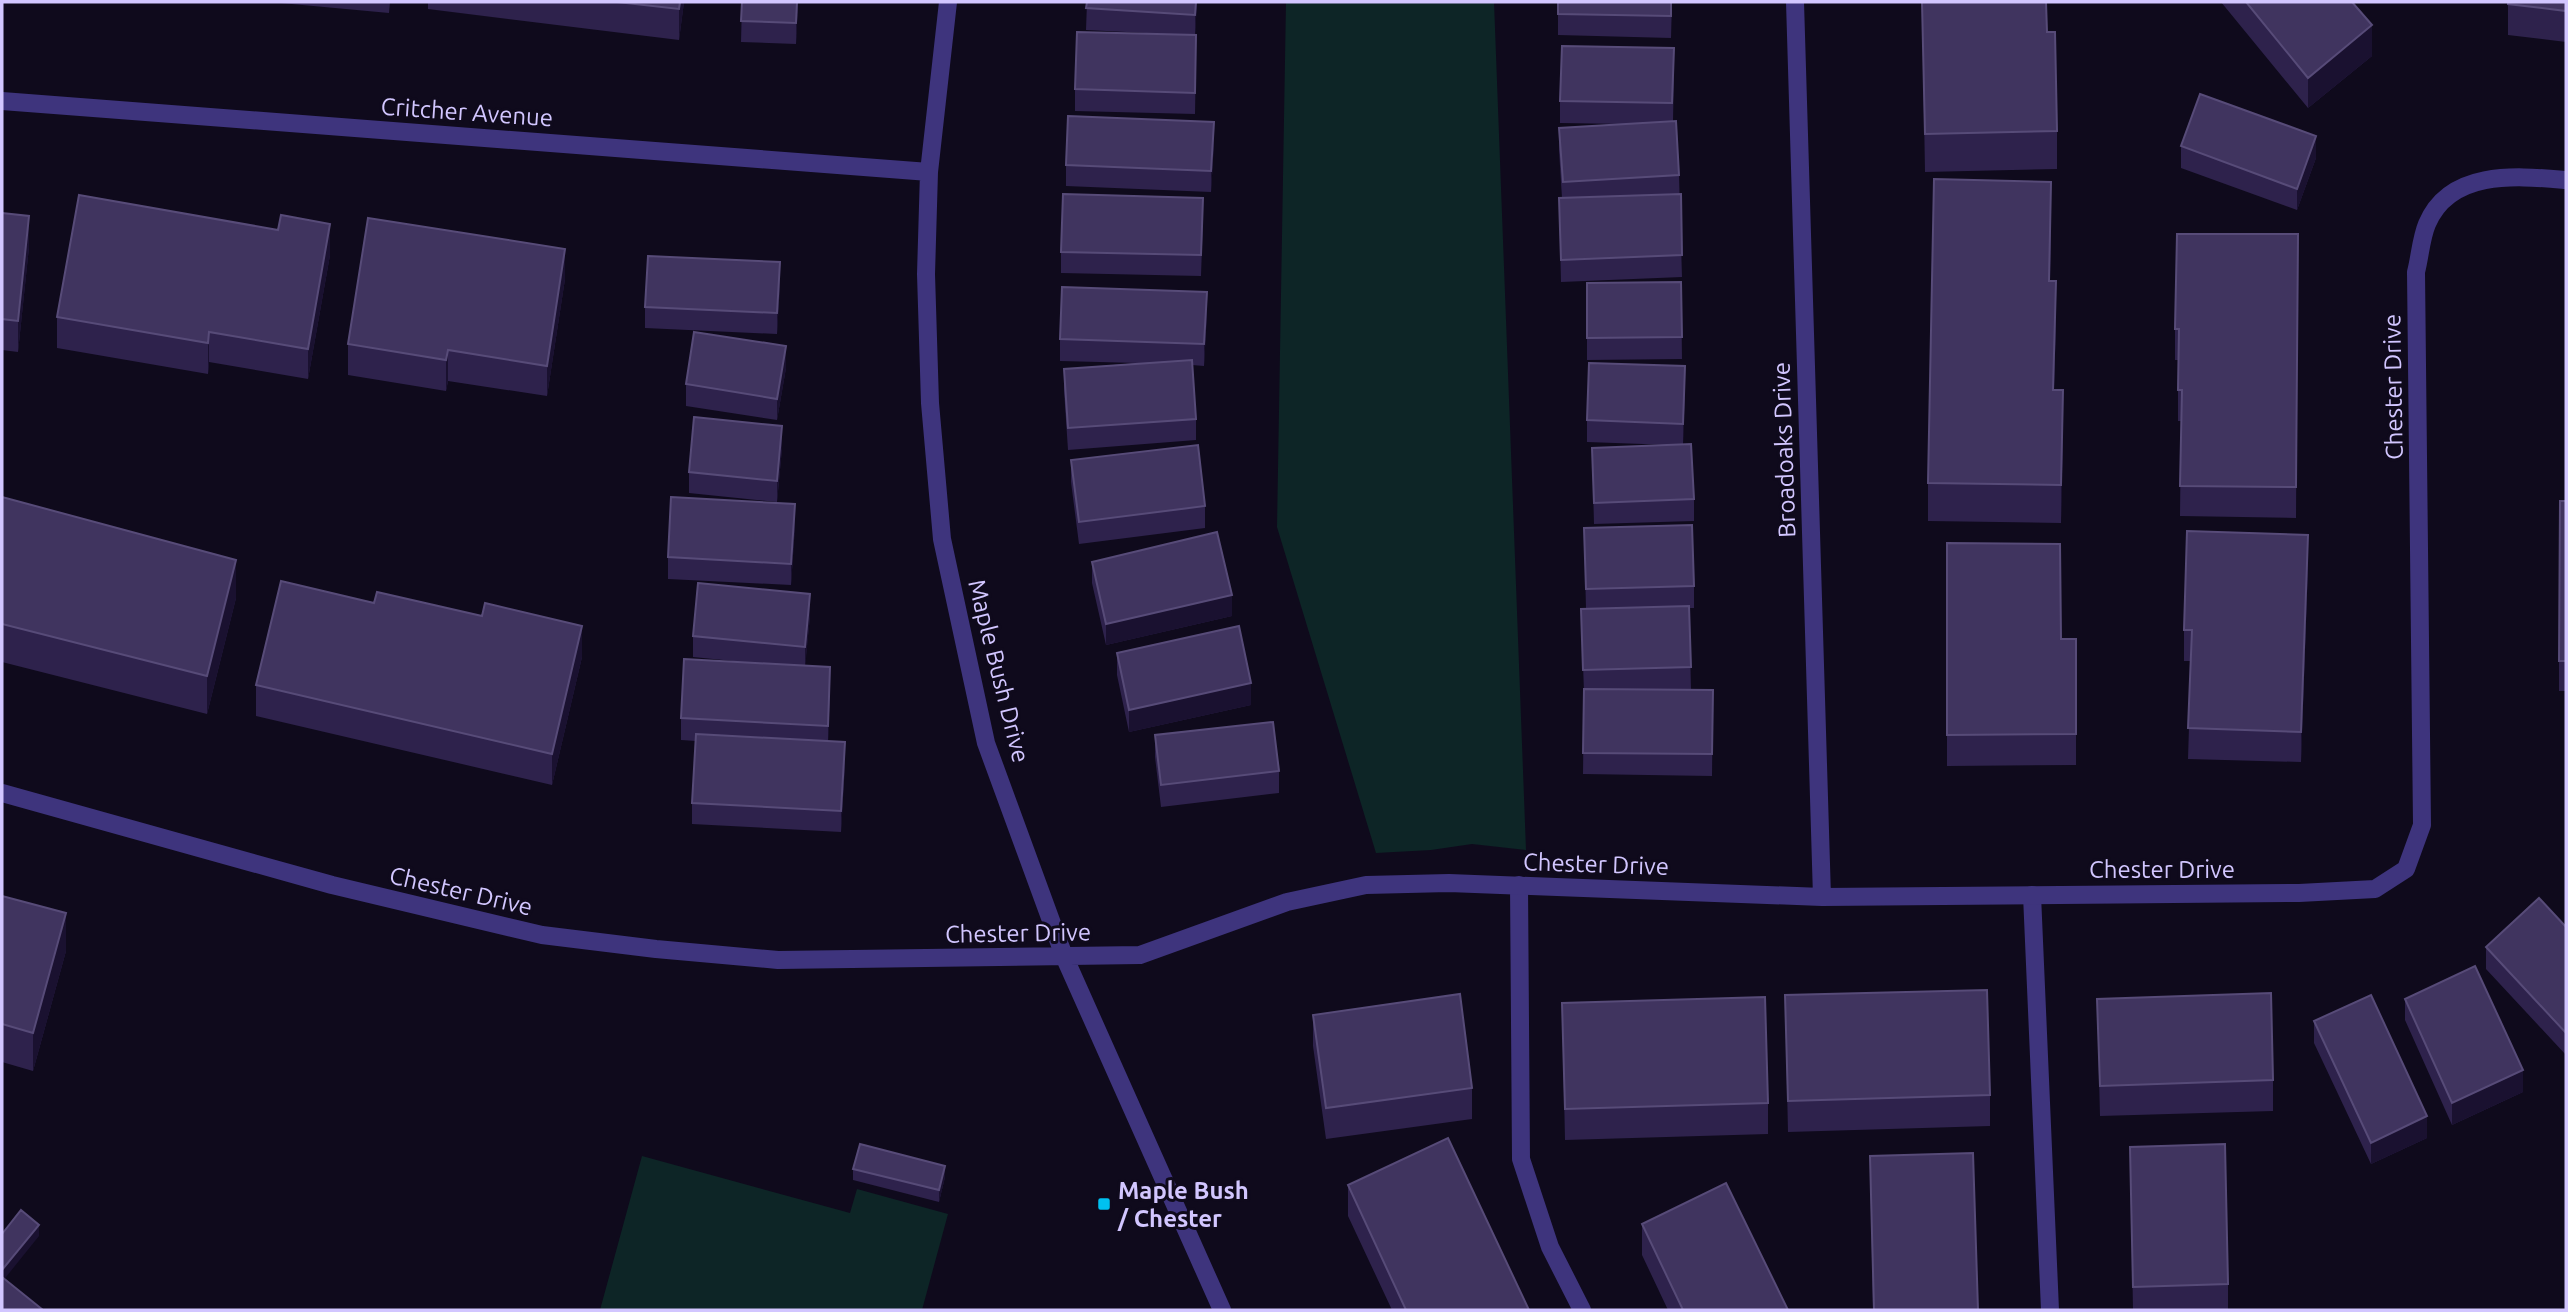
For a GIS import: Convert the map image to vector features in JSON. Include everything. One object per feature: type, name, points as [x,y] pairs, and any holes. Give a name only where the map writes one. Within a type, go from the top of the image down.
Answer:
[{"type":"street","name":"Maple Bush Drive","points":[[948,2],[929,172],[926,274],[929,390],[942,539],[986,743],[1064,956],[1222,1310]]},
{"type":"street","name":"Broadoaks Drive","points":[[1795,2],[1822,897]]},
{"type":"street","name":"Critcher Avenue","points":[[2,101],[929,172]]},
{"type":"street","name":"Chester Drive","points":[[2,793],[332,885],[542,935],[656,950],[778,960],[1140,955],[1287,902],[1366,886],[1449,883],[1822,897],[2299,893],[2375,889],[2406,869],[2422,825],[2416,272],[2427,223],[2449,192],[2481,179],[2535,177],[2566,180]]},
{"type":"street","points":[[1519,885],[1521,1159],[1550,1247],[1582,1310]]},
{"type":"street","points":[[2032,895],[2049,1310]]},
{"type":"green space","points":[[1286,2],[1494,2],[1526,850],[1472,844],[1431,850],[1376,853],[1277,527]]},
{"type":"green space","points":[[642,1156],[850,1213],[857,1189],[948,1214],[922,1310],[600,1310]]},
{"type":"building","points":[[617,2],[680,2],[679,9]]},
{"type":"building","points":[[742,2],[797,2],[796,23],[741,21]]},
{"type":"building","points":[[1087,2],[1196,2],[1195,15],[1086,8]]},
{"type":"building","points":[[1558,2],[1671,2],[1671,16],[1558,14]]},
{"type":"building","points":[[1922,2],[2046,2],[2047,32],[2055,32],[2057,131],[1925,134]]},
{"type":"building","points":[[2246,2],[2352,2],[2372,25],[2308,78]]},
{"type":"building","points":[[2566,2],[2566,11],[2508,4]]},
{"type":"building","points":[[1077,32],[1196,35],[1195,93],[1075,89]]},
{"type":"building","points":[[1562,46],[1674,48],[1672,103],[1560,101]]},
{"type":"building","points":[[2200,94],[2316,136],[2297,189],[2181,146]]},
{"type":"building","points":[[1068,116],[1214,122],[1211,171],[1066,165]]},
{"type":"building","points":[[1676,121],[1679,175],[1563,182],[1559,128]]},
{"type":"building","points":[[1934,179],[2051,182],[2049,281],[2056,281],[2053,390],[2063,390],[2061,485],[1928,483]]},
{"type":"building","points":[[1063,194],[1203,198],[1201,255],[1061,252]]},
{"type":"building","points":[[1681,194],[1682,255],[1561,260],[1559,198]]},
{"type":"building","points":[[79,195],[278,230],[281,215],[330,224],[308,349],[209,332],[208,343],[57,317]]},
{"type":"building","points":[[2,213],[29,216],[18,321],[2,319]]},
{"type":"building","points":[[368,218],[565,249],[547,366],[448,350],[446,360],[348,344]]},
{"type":"building","points":[[2177,234],[2298,234],[2296,487],[2180,486],[2182,390],[2178,390],[2179,329],[2175,329]]},
{"type":"building","points":[[648,256],[780,262],[777,313],[645,307]]},
{"type":"building","points":[[1681,282],[1682,337],[1587,338],[1587,283]]},
{"type":"building","points":[[1062,287],[1207,292],[1204,344],[1060,339]]},
{"type":"building","points":[[694,332],[786,346],[777,399],[686,384]]},
{"type":"building","points":[[1192,360],[1196,419],[1068,428],[1064,369]]},
{"type":"building","points":[[1589,363],[1685,366],[1683,424],[1587,420]]},
{"type":"building","points":[[694,417],[782,426],[777,481],[689,472]]},
{"type":"building","points":[[1691,444],[1694,499],[1594,503],[1592,448]]},
{"type":"building","points":[[1198,445],[1205,506],[1079,522],[1071,460]]},
{"type":"building","points":[[2,497],[236,560],[207,676],[2,624]]},
{"type":"building","points":[[671,497],[795,504],[791,564],[668,557]]},
{"type":"building","points":[[2560,501],[2566,501],[2566,661],[2559,661]]},
{"type":"building","points":[[1692,525],[1694,586],[1586,589],[1584,528]]},
{"type":"building","points":[[2187,531],[2308,535],[2301,732],[2188,728],[2192,630],[2184,630]]},
{"type":"building","points":[[1217,532],[1232,595],[1106,624],[1092,562]]},
{"type":"building","points":[[1947,543],[2060,544],[2061,639],[2076,639],[2076,734],[1947,735]]},
{"type":"building","points":[[281,581],[374,603],[377,592],[482,616],[485,603],[582,626],[552,754],[256,685]]},
{"type":"building","points":[[698,583],[810,594],[805,647],[693,636]]},
{"type":"building","points":[[1689,606],[1691,667],[1583,670],[1581,609]]},
{"type":"building","points":[[1239,626],[1251,683],[1129,710],[1117,653]]},
{"type":"building","points":[[684,659],[830,667],[828,726],[681,718]]},
{"type":"building","points":[[1584,689],[1713,690],[1712,754],[1583,753]]},
{"type":"building","points":[[1273,722],[1279,771],[1161,785],[1155,735]]},
{"type":"building","points":[[696,734],[845,742],[841,811],[692,803]]},
{"type":"building","points":[[2,896],[66,913],[33,1033],[2,1024]]},
{"type":"building","points":[[2539,898],[2566,927],[2566,1033],[2486,947]]},
{"type":"building","points":[[2475,966],[2523,1070],[2452,1103],[2405,999]]},
{"type":"building","points":[[1987,990],[1990,1095],[1788,1101],[1785,995]]},
{"type":"building","points":[[2271,993],[2273,1080],[2100,1086],[2097,999]]},
{"type":"building","points":[[1460,994],[1472,1088],[1326,1108],[1313,1015]]},
{"type":"building","points":[[2371,995],[2427,1116],[2371,1143],[2314,1021]]},
{"type":"building","points":[[1765,997],[1768,1103],[1565,1109],[1562,1003]]},
{"type":"building","points":[[1448,1138],[1529,1310],[1406,1310],[1348,1185]]},
{"type":"building","points":[[860,1144],[945,1166],[939,1190],[853,1169]]},
{"type":"building","points":[[2225,1144],[2228,1284],[2133,1287],[2130,1147]]},
{"type":"building","points":[[1973,1153],[1978,1310],[1874,1310],[1870,1156]]},
{"type":"building","points":[[1726,1183],[1788,1310],[1683,1310],[1642,1224]]},
{"type":"building","points":[[21,1210],[39,1225],[2,1270],[2,1234]]},
{"type":"building","points":[[2,1277],[43,1310],[2,1310]]},
{"type":"place","name":"Maple Bush / Chester","points":[[1104,1204]]}]
